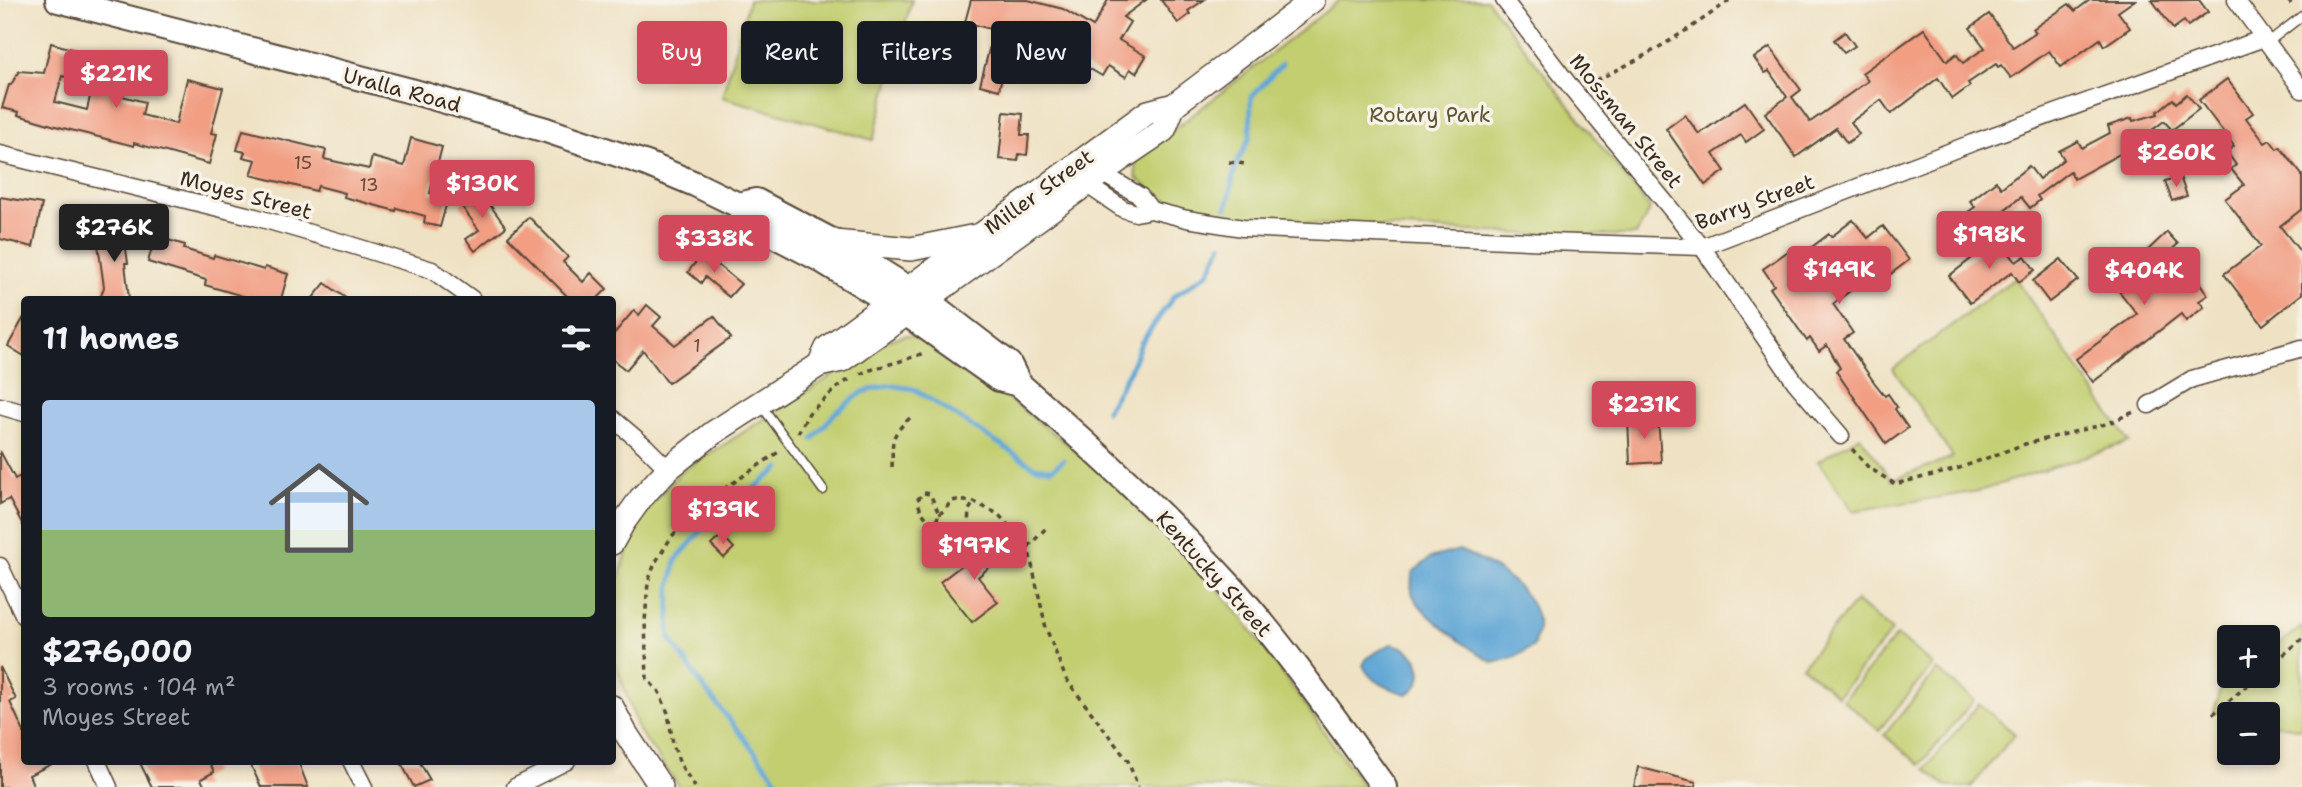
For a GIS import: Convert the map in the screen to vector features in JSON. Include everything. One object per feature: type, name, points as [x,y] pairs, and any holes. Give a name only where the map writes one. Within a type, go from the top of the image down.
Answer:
[{"type":"main road","name":"Uralla Road","points":[[58,0],[411,91],[546,130],[647,164],[738,205],[749,222],[908,301]]},
{"type":"main road","name":"Miller Street","points":[[908,301],[981,234],[1085,172],[1164,130],[1174,105],[1313,0]]},
{"type":"main road","name":"Miller Street","points":[[908,301],[1085,172]]},
{"type":"main road","name":"Uralla Road","points":[[738,205],[756,201],[834,242],[908,301]]},
{"type":"main road","points":[[834,242],[911,249],[981,234]]},
{"type":"main road","points":[[616,536],[641,498],[668,469],[758,402],[819,365],[842,360],[908,301]]},
{"type":"main road","name":"Kentucky Street","points":[[908,301],[999,379],[1019,384],[1119,472],[1161,513],[1236,593],[1310,686],[1384,787]]},
{"type":"main road","points":[[619,736],[661,787]]},
{"type":"street","name":"Mossman Street","points":[[1504,0],[1573,90],[1702,247],[1795,382],[1841,436]]},
{"type":"street","points":[[2236,0],[2302,89]]},
{"type":"street","name":"Barry Street","points":[[1085,172],[1140,196],[1151,210],[1243,228],[1702,247],[1972,142],[2265,40]]},
{"type":"street","name":"Moyes Street","points":[[0,154],[255,217],[341,242],[432,270],[468,296]]},
{"type":"street","points":[[2145,407],[2192,379],[2302,348]]},
{"type":"street","points":[[0,406],[21,411]]},
{"type":"street","points":[[616,421],[668,469]]},
{"type":"street","points":[[0,566],[21,610]]},
{"type":"street","points":[[99,765],[110,787]]},
{"type":"street","points":[[353,765],[364,787]]},
{"type":"street","points":[[515,787],[559,765]]},
{"type":"lane","points":[[2265,40],[2302,16]]},
{"type":"lane","points":[[758,402],[823,490]]},
{"type":"path","points":[[1585,85],[1625,68],[1730,0]]},
{"type":"path","points":[[1229,162],[1246,164]]},
{"type":"path","points":[[695,787],[680,764],[668,713],[659,692],[647,678],[645,622],[648,582],[654,563],[672,536],[694,513],[721,491],[776,455],[799,432],[810,413],[839,386],[856,375],[882,365],[909,360],[925,352],[933,343]]},
{"type":"path","points":[[1841,436],[1868,467],[1895,484],[1954,470],[2025,444],[2106,424],[2145,407]]},
{"type":"path","points":[[892,467],[896,431],[910,418]]},
{"type":"path","points":[[939,514],[930,494],[924,493],[918,500],[921,512],[952,538],[959,538]]},
{"type":"path","points":[[935,524],[939,514],[951,501],[974,502],[999,514],[1028,547],[1046,628],[1066,679],[1128,761],[1138,787]]},
{"type":"path","points":[[959,538],[968,525],[969,510],[974,502]]},
{"type":"path","points":[[959,538],[964,544],[984,552],[1010,528]]},
{"type":"path","points":[[1028,547],[1046,528]]},
{"type":"path","points":[[2280,658],[2302,639]]},
{"type":"path","points":[[2213,714],[2244,688]]},
{"type":"green space","points":[[749,0],[912,0],[906,21],[857,21],[857,84],[889,84],[873,140],[722,97],[741,29],[741,84],[843,84],[843,21],[743,21]]},
{"type":"green space","name":"Rotary Park","points":[[1340,0],[1487,0],[1650,209],[1636,235],[1551,235],[1217,219],[1174,203],[1154,192],[1136,177],[1135,160]]},
{"type":"green space","points":[[2015,278],[2129,442],[1979,491],[1853,511],[1818,461],[1860,436],[1892,480],[1953,457],[1893,369]]},
{"type":"green space","points":[[906,335],[924,338],[956,359],[1066,443],[1161,527],[1237,611],[1364,787],[680,787],[639,731],[616,665],[617,584],[634,531],[647,509],[681,472],[888,340]]},
{"type":"green space","points":[[1856,601],[1892,631],[1838,696],[1802,666]]},
{"type":"green space","points":[[2302,627],[2302,729],[2280,725],[2280,702],[2217,702],[2217,713],[2214,712],[2219,692],[2224,688],[2280,688],[2280,644]]},
{"type":"green space","points":[[1897,635],[1933,665],[1879,730],[1843,700]]},
{"type":"green space","points":[[1937,670],[1974,700],[1920,765],[1884,735]]},
{"type":"green space","points":[[1979,704],[2015,734],[1971,787],[1947,787],[1925,769]]},
{"type":"water","points":[[1459,550],[1496,569],[1528,599],[1538,624],[1534,646],[1515,657],[1494,663],[1449,633],[1418,604],[1412,593],[1412,573],[1430,558]]},
{"type":"water","points":[[1391,644],[1409,651],[1419,665],[1419,681],[1407,694],[1375,680],[1363,665],[1368,657]]},
{"type":"building","points":[[971,0],[1028,0],[1063,9],[1083,21],[991,21],[991,29],[977,25],[977,21],[965,21]]},
{"type":"building","points":[[1108,0],[1146,0],[1123,17],[1130,22],[1119,40],[1146,56],[1136,73],[1130,69],[1126,77],[1108,66],[1102,76],[1091,69],[1091,26],[1093,27]]},
{"type":"building","points":[[1161,0],[1204,0],[1188,11],[1190,14],[1178,23]]},
{"type":"building","points":[[2090,0],[2135,0],[2118,12],[2130,28],[2104,46],[2100,39],[2061,67],[2049,51],[2011,78],[2001,65],[1998,67],[1996,64],[1968,83],[1970,86],[1952,99],[1938,78],[1891,114],[1881,100],[1851,122],[1859,134],[1847,143],[1836,128],[1796,157],[1765,113],[1787,97],[1769,71],[1765,73],[1754,58],[1770,47],[1801,90],[1792,97],[1810,122],[1868,81],[1862,73],[1924,29],[1947,61],[1956,54],[1963,63],[1985,48],[1970,28],[1989,14],[2013,47],[2036,32],[2033,29],[2069,4],[2075,11]]},
{"type":"building","points":[[2152,0],[2199,0],[2208,12],[2188,26],[2184,21],[2173,29]]},
{"type":"building","points":[[1845,32],[1855,46],[1844,53],[1834,40]]},
{"type":"building","points":[[991,42],[991,84],[1000,84],[999,90],[980,85]]},
{"type":"building","points":[[51,43],[90,54],[83,81],[62,76],[55,102],[87,110],[92,88],[145,102],[142,115],[176,124],[187,79],[223,88],[211,133],[217,134],[209,164],[134,143],[134,146],[59,127],[2,108],[9,85],[19,71],[44,73]]},
{"type":"building","points":[[2227,79],[2253,113],[2246,118],[2265,143],[2270,140],[2277,149],[2280,147],[2302,175],[2302,209],[2280,226],[2302,254],[2302,294],[2263,325],[2224,274],[2261,246],[2225,199],[2244,185],[2231,169],[2236,165],[2227,152],[2234,146],[2199,100]]},
{"type":"building","points":[[2187,94],[2199,109],[2172,130],[2164,121],[2147,134],[2138,136],[2140,143],[2074,179],[2070,171],[2037,196],[2040,200],[2030,208],[2021,197],[1981,228],[1968,212],[1975,207],[1970,201],[1996,181],[2001,188],[2029,166],[2039,179],[2064,159],[2059,151],[2078,141],[2082,148],[2110,133],[2108,126],[2132,118],[2133,121],[2158,114],[2157,112],[2173,99],[2176,103]]},
{"type":"building","points":[[1745,102],[1764,129],[1746,142],[1741,135],[1713,154],[1725,171],[1705,185],[1666,129],[1685,115],[1699,134]]},
{"type":"building","points":[[1004,112],[1023,114],[1021,135],[1029,135],[1027,155],[1019,154],[1018,161],[999,159]]},
{"type":"building","points":[[243,130],[326,150],[324,159],[369,169],[372,157],[404,166],[411,138],[442,147],[430,193],[448,198],[440,227],[424,223],[425,216],[344,197],[345,193],[318,186],[316,191],[251,175],[256,160],[243,157],[245,152],[237,150]]},
{"type":"building","points":[[2180,177],[2187,196],[2172,201],[2165,181]]},
{"type":"building","points":[[479,190],[506,227],[475,251],[466,239],[479,230],[460,204]]},
{"type":"building","points":[[0,197],[42,204],[33,247],[0,239]]},
{"type":"building","points":[[529,217],[568,257],[563,262],[583,282],[591,273],[607,289],[600,296],[567,296],[508,237]]},
{"type":"building","points":[[1853,220],[1868,238],[1883,226],[1909,260],[1884,279],[1877,270],[1833,304],[1853,333],[1844,339],[1885,396],[1888,394],[1908,428],[1886,444],[1836,371],[1840,368],[1827,345],[1819,351],[1810,338],[1807,341],[1770,288],[1774,285],[1763,269],[1794,247],[1800,256]]},
{"type":"building","points":[[123,228],[129,296],[101,296],[104,287],[97,237],[105,236],[104,230]]},
{"type":"building","points":[[2167,232],[2178,244],[2158,262],[2178,287],[2194,275],[2208,295],[2199,301],[2204,307],[2186,321],[2181,314],[2093,382],[2076,359],[2137,314],[2119,291],[2123,287],[2109,268],[2122,259],[2129,268]]},
{"type":"building","points":[[1998,238],[2016,262],[2025,256],[2035,270],[2019,282],[2012,272],[1970,303],[1949,276]]},
{"type":"building","points":[[154,240],[167,244],[168,240],[185,245],[184,249],[213,258],[214,255],[288,274],[282,296],[243,296],[205,285],[206,280],[148,262]]},
{"type":"building","points":[[703,253],[741,284],[729,297],[705,277],[701,283],[688,272]]},
{"type":"building","points":[[2061,259],[2078,280],[2049,302],[2033,281]]},
{"type":"building","points":[[325,283],[343,296],[314,296]]},
{"type":"building","points":[[647,305],[661,317],[653,326],[675,345],[714,316],[731,338],[668,383],[643,350],[626,370],[616,362],[616,331],[634,310],[639,315]]},
{"type":"building","points":[[21,322],[21,354],[8,346]]},
{"type":"building","points":[[1658,417],[1661,462],[1630,464],[1628,419]]},
{"type":"building","points":[[0,451],[15,479],[21,476],[21,521],[9,499],[0,504]]},
{"type":"building","points":[[722,535],[734,548],[724,558],[711,545]]},
{"type":"building","points":[[996,539],[1007,552],[978,577],[998,602],[972,622],[940,582]]},
{"type":"building","points":[[0,667],[16,699],[10,702],[21,726],[21,765],[50,765],[29,775],[34,787],[0,787]]},
{"type":"building","points":[[141,765],[211,765],[214,772],[201,779],[205,787],[152,787]]},
{"type":"building","points":[[251,765],[300,765],[308,787],[261,787]]},
{"type":"building","points":[[402,765],[421,765],[430,780],[414,787]]},
{"type":"building","points":[[1638,767],[1696,782],[1696,787],[1634,787]]},
{"type":"waterway","points":[[1227,208],[1235,167],[1250,137],[1251,97],[1282,64]]},
{"type":"waterway","points":[[1106,411],[1130,370],[1141,343],[1174,296],[1208,273],[1222,244]]},
{"type":"waterway","points":[[813,439],[835,413],[863,392],[889,385],[914,389],[1035,467],[1052,469],[1064,460]]},
{"type":"waterway","points":[[780,468],[706,525],[676,560],[670,588],[669,637],[704,688],[783,787]]}]
